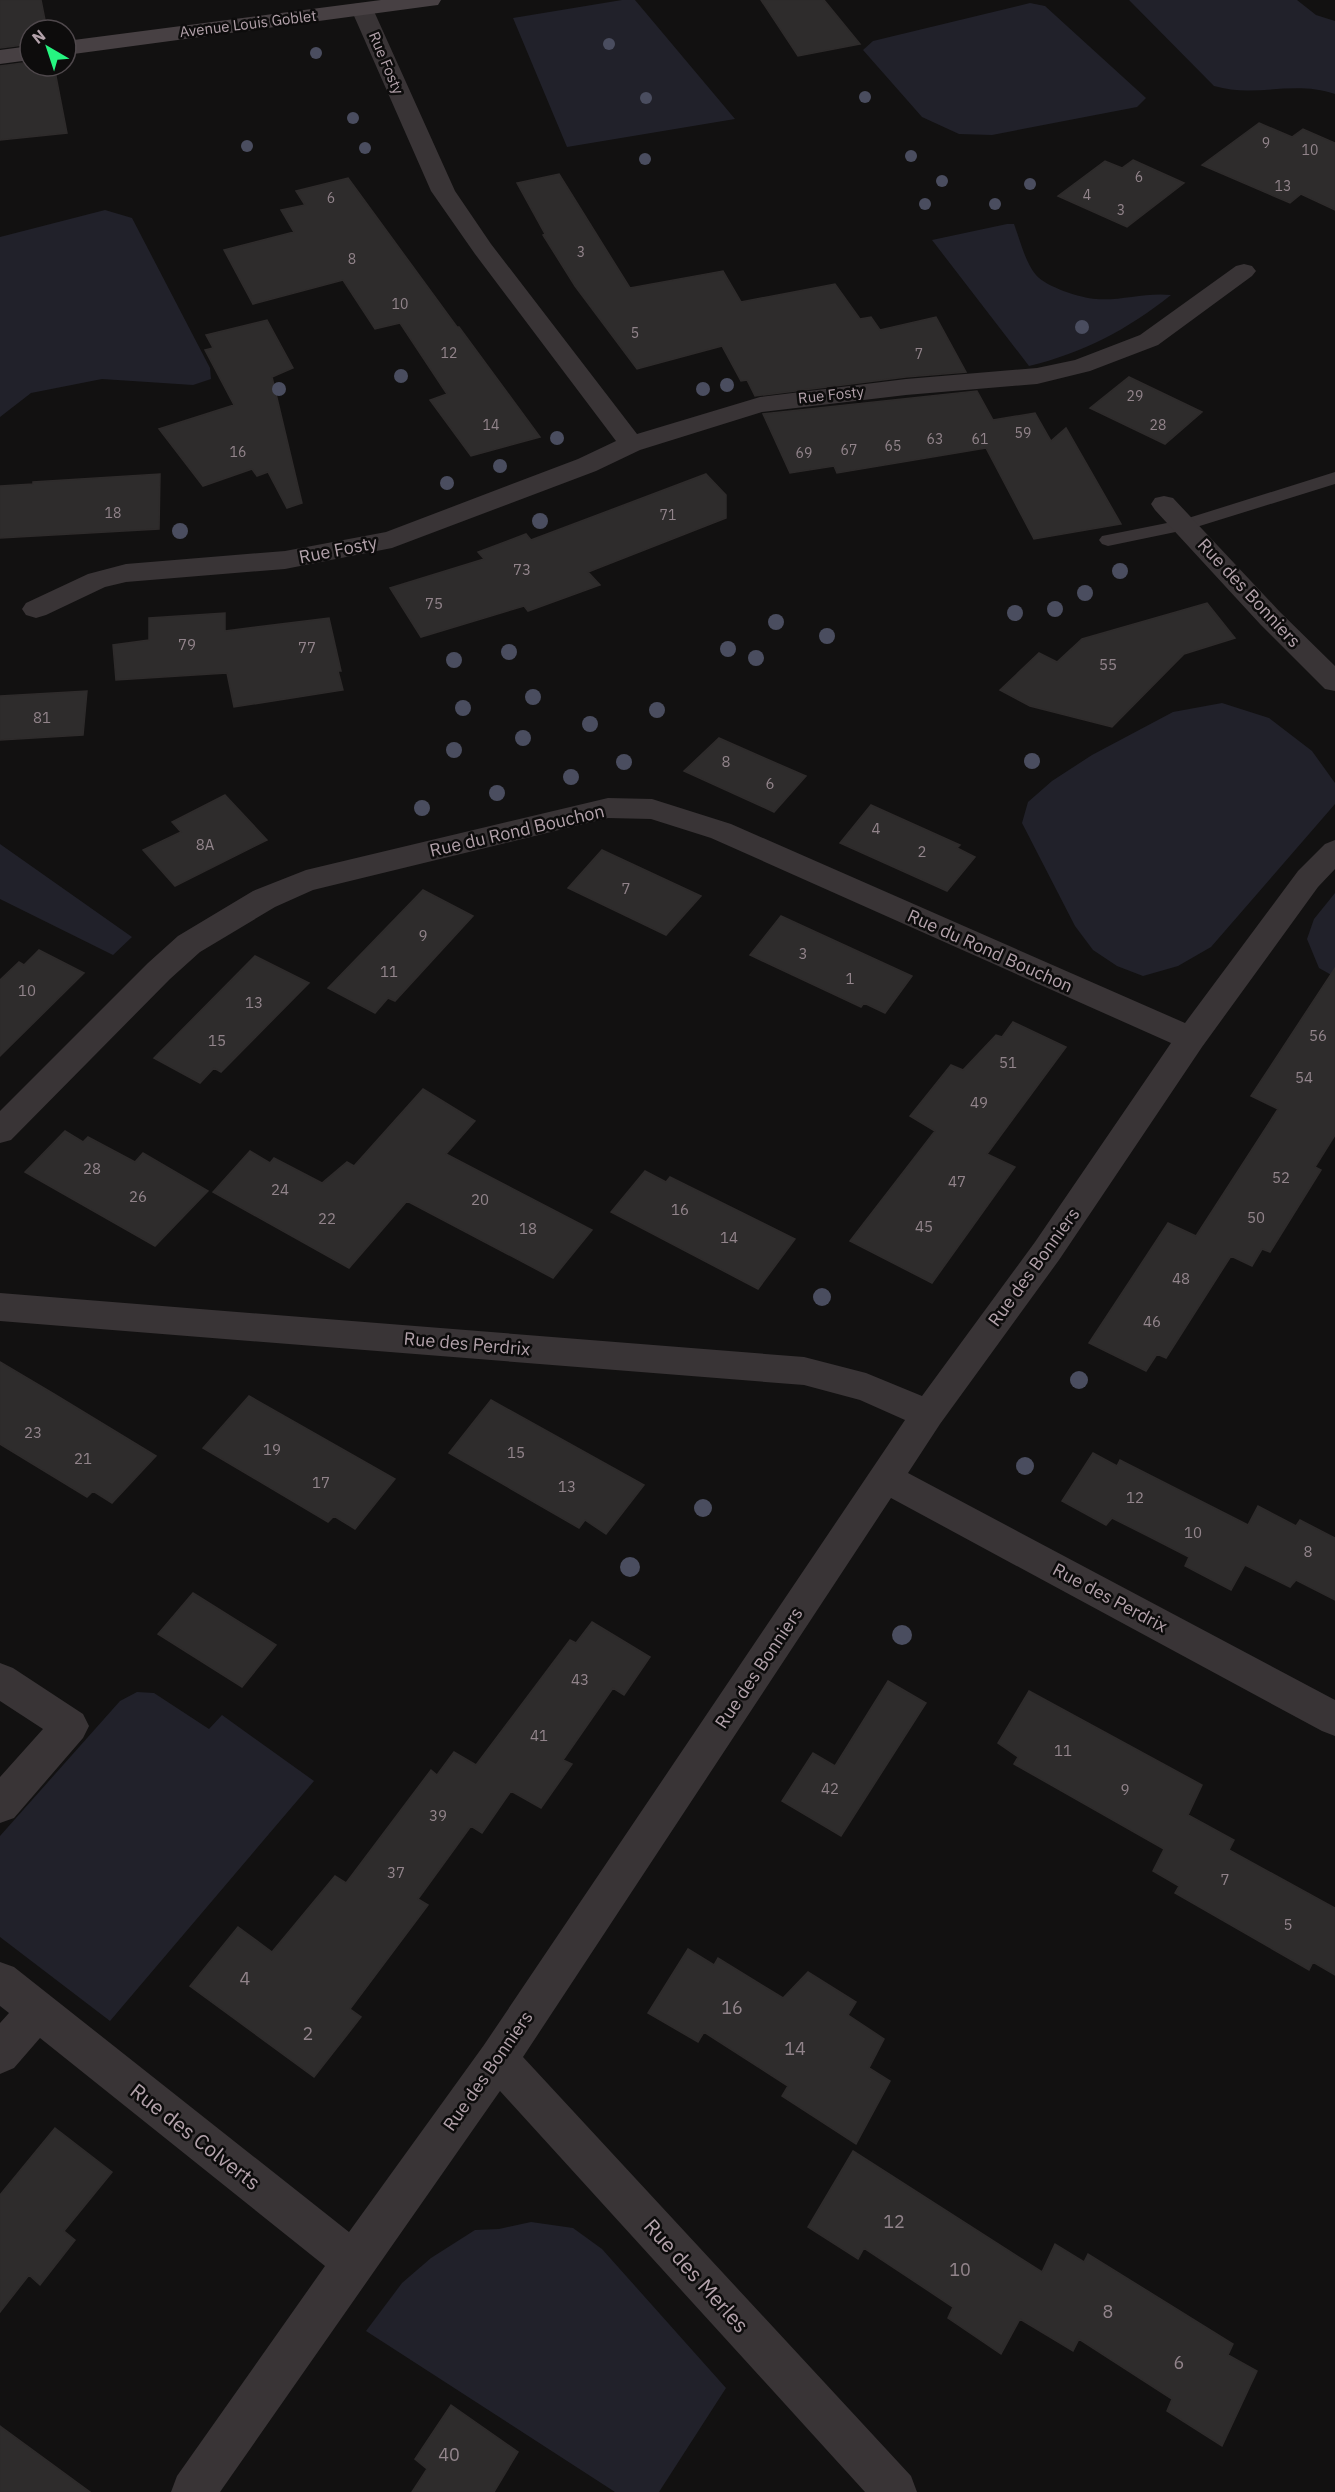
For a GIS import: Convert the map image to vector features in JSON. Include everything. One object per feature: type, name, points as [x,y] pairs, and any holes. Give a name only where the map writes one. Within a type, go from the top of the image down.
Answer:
[{"type":"main road","name":"Avenue Louis Goblet","points":[[78,46],[430,0]]},
{"type":"main road","points":[[0,57],[18,54]]},
{"type":"street","name":"Rue Fosty","points":[[362,9],[443,191],[483,249],[631,444]]},
{"type":"street","name":"Rue Fosty","points":[[36,609],[97,580],[126,573],[285,560],[392,539],[587,465],[631,444],[760,405],[795,399],[1037,376],[1112,356],[1149,340],[1244,271]]},
{"type":"street","name":"Rue des Bonniers","points":[[1164,504],[1270,618],[1335,682]]},
{"type":"street","name":"Rue du Rond Bouchon","points":[[0,1131],[189,944],[264,899],[306,881],[608,808],[652,809],[721,831],[1191,1039]]},
{"type":"street","name":"Rue des Bonniers","points":[[193,2492],[498,2059],[928,1414],[1047,1251],[1191,1039],[1308,879],[1335,851]]},
{"type":"street","name":"Rue des Perdrix","points":[[0,1307],[804,1371],[866,1387],[928,1414]]},
{"type":"street","name":"Rue des Perdrix","points":[[886,1478],[1335,1719]]},
{"type":"street","points":[[0,1680],[70,1726],[0,1804]]},
{"type":"street","name":"Rue des Colverts","points":[[0,1981],[353,2262]]},
{"type":"street","points":[[0,2054],[37,2011]]},
{"type":"street","name":"Rue des Merles","points":[[498,2059],[895,2492]]},
{"type":"lane","points":[[1108,540],[1184,525],[1335,478]]},
{"type":"shaded area","points":[[622,0],[635,0],[735,119],[567,147],[513,18]]},
{"type":"shaded area","points":[[1129,0],[1297,0],[1316,15],[1335,21],[1335,94],[1320,90],[1289,88],[1244,90],[1214,86]]},
{"type":"shaded area","points":[[1030,3],[1045,6],[1146,98],[1137,107],[992,135],[959,134],[922,117],[863,50],[873,41]]},
{"type":"shaded area","points":[[105,210],[132,218],[210,368],[211,379],[193,385],[102,379],[31,393],[0,417],[0,237]]},
{"type":"shaded area","points":[[1014,224],[1032,270],[1055,288],[1096,299],[1171,295],[1138,319],[1104,339],[1049,361],[1029,366],[932,240]]},
{"type":"shaded area","points":[[1222,703],[1269,718],[1312,751],[1335,783],[1335,804],[1211,947],[1178,966],[1143,976],[1117,966],[1093,950],[1075,926],[1022,823],[1028,802],[1052,781],[1092,755],[1173,712]]},
{"type":"shaded area","points":[[0,844],[132,937],[113,955],[0,899]]},
{"type":"shaded area","points":[[1335,893],[1335,977],[1319,968],[1307,939],[1314,919]]},
{"type":"shaded area","points":[[137,1692],[154,1693],[209,1729],[222,1715],[314,1781],[110,2021],[0,1937],[0,1836],[120,1701]]},
{"type":"shaded area","points":[[531,2222],[573,2228],[602,2249],[726,2388],[659,2492],[615,2492],[366,2331],[402,2283],[431,2258],[475,2230],[499,2229]]},
{"type":"building","points":[[0,0],[41,0],[45,18],[18,18],[18,46],[0,48]]},
{"type":"building","points":[[761,0],[824,0],[860,44],[798,56]]},
{"type":"building","points":[[18,64],[18,78],[56,78],[67,133],[0,140],[0,66]]},
{"type":"building","points":[[1259,123],[1292,137],[1303,129],[1335,143],[1335,210],[1301,194],[1290,203],[1202,165]]},
{"type":"building","points":[[1133,160],[1184,183],[1127,227],[1058,196],[1105,161],[1122,168]]},
{"type":"building","points":[[559,174],[630,288],[723,271],[741,302],[835,284],[860,319],[871,317],[880,330],[936,317],[966,372],[906,377],[755,396],[747,380],[741,381],[722,346],[637,369],[575,286],[543,235],[545,234],[517,183]]},
{"type":"building","points":[[348,178],[540,437],[471,456],[430,400],[447,394],[400,323],[375,329],[343,280],[253,304],[224,250],[294,232],[281,210],[305,205],[296,191]]},
{"type":"building","points":[[267,320],[293,368],[272,377],[302,503],[287,508],[268,472],[257,476],[252,469],[203,486],[159,429],[234,405],[205,350],[213,348],[206,335]]},
{"type":"building","points":[[1129,377],[1202,412],[1165,444],[1090,408]]},
{"type":"building","points":[[977,391],[993,420],[1035,413],[1051,441],[1066,428],[1121,524],[1034,539],[986,448],[837,473],[834,466],[790,473],[763,414]]},
{"type":"building","points":[[160,474],[159,529],[0,538],[0,486]]},
{"type":"building","points":[[706,474],[726,495],[726,518],[588,572],[600,585],[528,611],[524,606],[421,637],[390,588],[484,559],[478,552],[526,534],[531,540]]},
{"type":"building","points":[[1207,603],[1235,638],[1184,654],[1112,727],[1030,706],[1000,690],[1039,653],[1057,662],[1082,639]]},
{"type":"building","points":[[225,613],[225,631],[329,618],[343,690],[234,707],[227,673],[116,680],[113,645],[149,640],[149,618]]},
{"type":"building","points":[[87,691],[83,735],[0,740],[0,696]]},
{"type":"building","points":[[719,738],[806,776],[774,812],[684,771]]},
{"type":"building","points":[[225,795],[267,840],[175,886],[143,850],[181,832],[172,822]]},
{"type":"building","points":[[871,805],[960,845],[957,848],[975,857],[947,891],[840,843]]},
{"type":"building","points":[[602,850],[701,896],[666,935],[568,888]]},
{"type":"building","points":[[423,890],[473,916],[395,1001],[388,998],[375,1013],[328,988]]},
{"type":"building","points":[[781,916],[912,976],[885,1013],[864,1003],[861,1007],[750,955]]},
{"type":"building","points":[[39,950],[84,973],[0,1056],[0,980],[19,962],[24,965]]},
{"type":"building","points":[[255,956],[309,983],[221,1072],[214,1068],[200,1083],[154,1058]]},
{"type":"building","points":[[1335,968],[1335,1135],[1315,1167],[1321,1170],[1270,1252],[1262,1249],[1252,1266],[1231,1256],[1166,1358],[1157,1354],[1146,1371],[1089,1343],[1168,1223],[1196,1236],[1278,1109],[1251,1096]]},
{"type":"building","points":[[1013,1022],[1066,1047],[987,1154],[1015,1167],[932,1283],[850,1241],[935,1131],[910,1116],[951,1065],[963,1070],[996,1035],[1002,1037]]},
{"type":"building","points":[[423,1089],[475,1121],[446,1154],[592,1230],[553,1278],[407,1201],[349,1268],[213,1192],[250,1151],[270,1163],[274,1158],[322,1183],[347,1162],[354,1166]]},
{"type":"building","points":[[65,1131],[83,1142],[88,1137],[135,1162],[143,1153],[208,1191],[155,1246],[25,1172]]},
{"type":"building","points":[[645,1171],[666,1182],[670,1177],[795,1239],[758,1289],[611,1212]]},
{"type":"building","points":[[0,1362],[156,1456],[112,1503],[93,1491],[87,1497],[0,1444]]},
{"type":"building","points":[[249,1396],[395,1479],[355,1529],[334,1516],[328,1522],[203,1448]]},
{"type":"building","points":[[491,1400],[644,1485],[606,1534],[585,1520],[579,1528],[449,1453]]},
{"type":"building","points":[[1093,1453],[1117,1466],[1120,1460],[1248,1525],[1258,1506],[1296,1526],[1300,1520],[1335,1538],[1335,1600],[1296,1580],[1290,1587],[1245,1565],[1231,1590],[1185,1566],[1189,1557],[1112,1518],[1106,1525],[1062,1501]]},
{"type":"building","points":[[193,1593],[276,1645],[242,1687],[158,1634]]},
{"type":"building","points":[[592,1622],[650,1657],[624,1695],[613,1688],[563,1760],[572,1764],[541,1808],[511,1791],[482,1833],[471,1826],[418,1899],[428,1905],[350,2009],[361,2017],[314,2077],[190,1986],[238,1927],[272,1952],[335,1876],[346,1883],[431,1770],[437,1775],[454,1752],[476,1765],[570,1640],[576,1643]]},
{"type":"building","points":[[888,1681],[926,1703],[841,1836],[782,1801],[813,1753],[835,1766]]},
{"type":"building","points":[[1029,1691],[1202,1785],[1188,1815],[1234,1840],[1229,1850],[1335,1908],[1335,1975],[1313,1962],[1309,1970],[1175,1893],[1179,1886],[1153,1871],[1164,1849],[1014,1764],[1018,1757],[998,1743]]},
{"type":"building","points":[[688,1949],[714,1965],[718,1958],[783,1998],[808,1972],[856,2002],[848,2015],[884,2039],[869,2068],[890,2081],[856,2144],[782,2096],[788,2086],[704,2032],[698,2042],[648,2013]]},
{"type":"building","points":[[55,2128],[112,2172],[64,2231],[75,2240],[40,2285],[29,2275],[0,2312],[0,2195]]},
{"type":"building","points":[[853,2151],[1042,2272],[1055,2244],[1084,2262],[1088,2254],[1233,2344],[1228,2355],[1257,2371],[1222,2446],[1167,2411],[1172,2399],[1079,2339],[1073,2351],[1020,2319],[1001,2354],[948,2318],[953,2307],[864,2248],[858,2259],[808,2227]]},
{"type":"building","points":[[451,2405],[518,2452],[494,2492],[412,2492],[427,2469],[415,2459]]},
{"type":"building","points":[[0,2426],[90,2492],[0,2492]]}]
